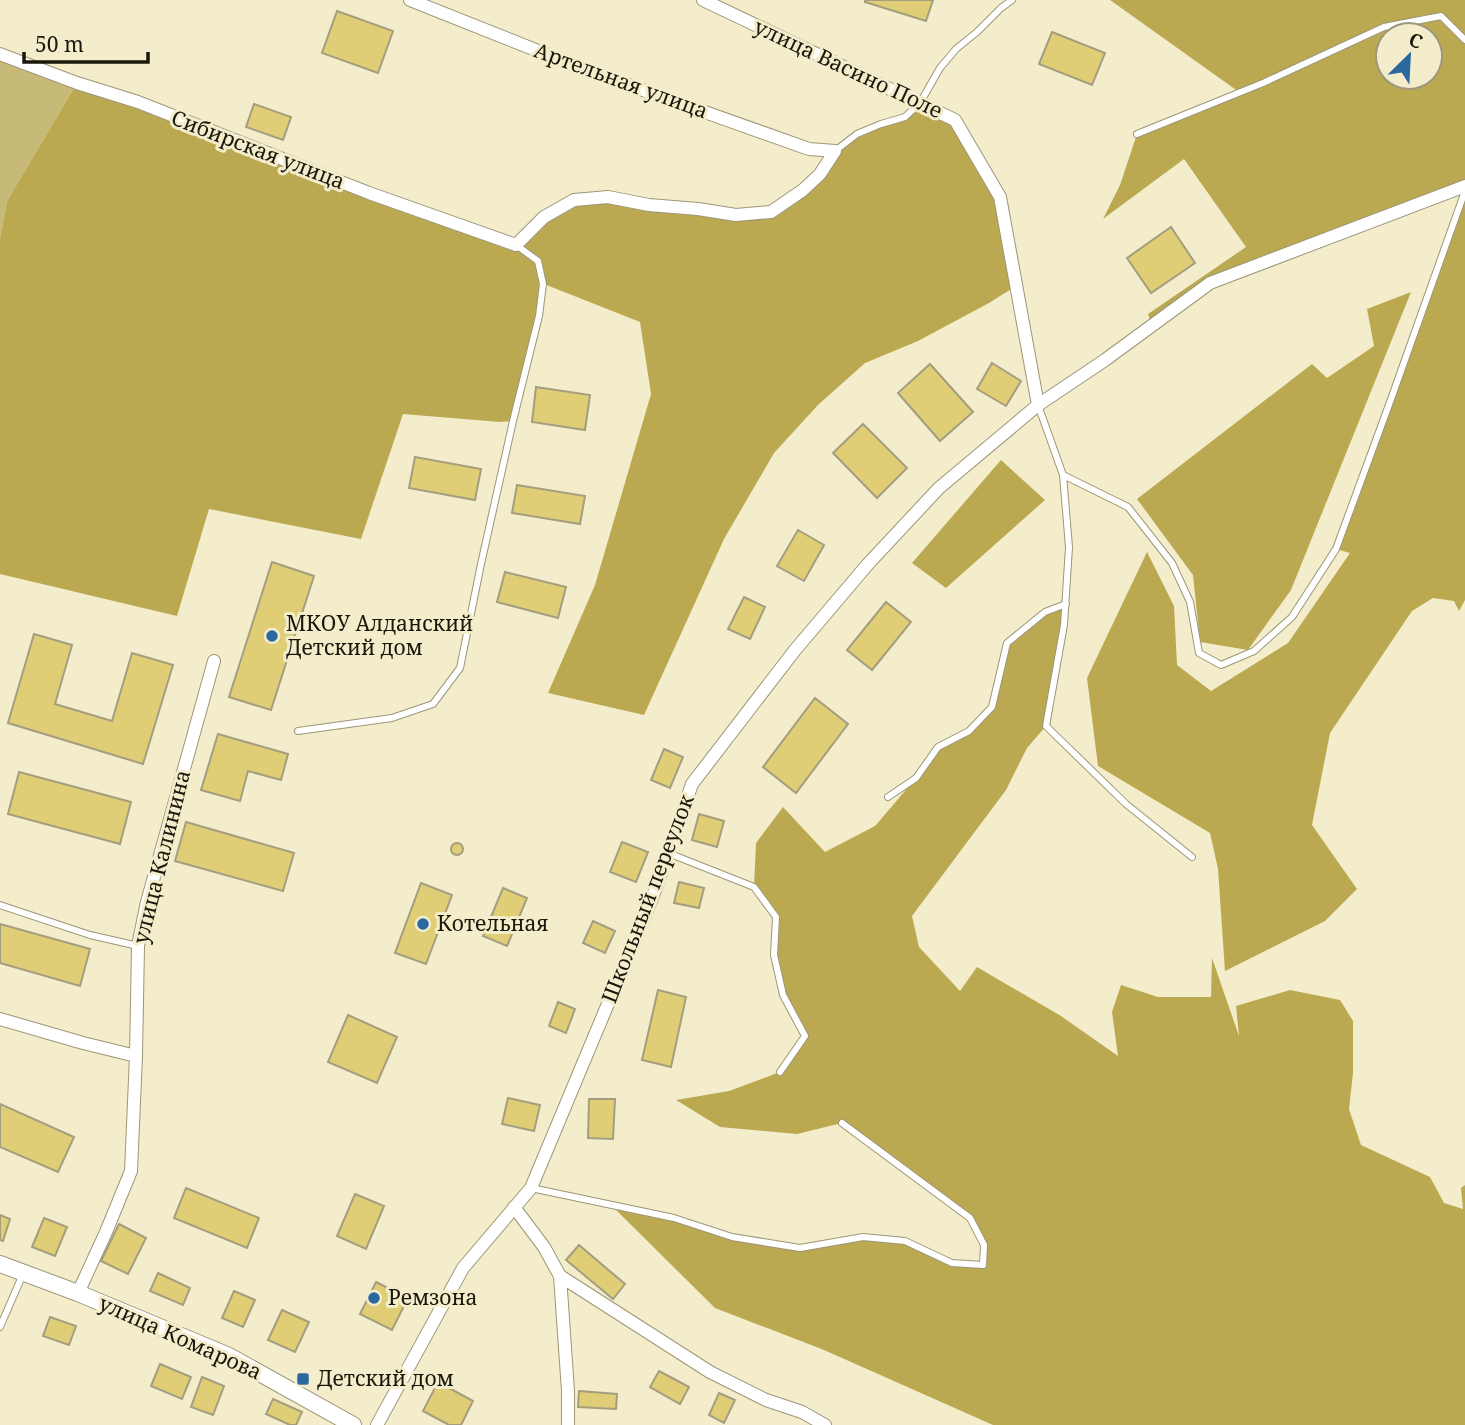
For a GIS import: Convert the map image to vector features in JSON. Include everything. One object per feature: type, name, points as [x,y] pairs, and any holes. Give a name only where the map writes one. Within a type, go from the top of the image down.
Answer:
[{"type":"street","name":"Артельная улица","points":[[410,0],[581,68],[809,149],[835,151]]},
{"type":"street","name":"улица Васино Поле","points":[[703,0],[955,120],[1000,197],[1038,405]]},
{"type":"street","name":"Сибирская улица","points":[[0,54],[138,102],[369,193],[516,245]]},
{"type":"street","points":[[516,245],[544,217],[574,200],[608,198],[736,215],[771,212],[803,190],[820,174],[835,151]]},
{"type":"street","name":"Школьный переулок","points":[[377,1425],[463,1268],[530,1188],[653,896],[692,784],[795,650],[868,564],[939,488],[1038,405],[1210,283],[1465,189]]},
{"type":"street","name":"улица Калинина","points":[[78,1293],[131,1171],[138,946],[147,902],[214,661]]},
{"type":"street","points":[[0,1019],[136,1056]]},
{"type":"street","points":[[514,1207],[544,1247],[560,1276],[568,1425]]},
{"type":"street","name":"улица Комарова","points":[[0,1264],[78,1293],[229,1356],[353,1425]]},
{"type":"street","points":[[560,1276],[710,1372],[766,1400],[802,1412],[825,1425]]},
{"type":"lane","points":[[835,151],[857,134],[905,117],[920,103],[940,68],[956,49],[1012,0]]},
{"type":"lane","points":[[1137,134],[1263,83],[1384,27],[1441,16],[1465,40]]},
{"type":"lane","points":[[1063,475],[1128,507],[1172,563],[1190,602],[1199,653],[1221,665],[1254,651],[1292,617],[1336,549],[1465,189]]},
{"type":"lane","points":[[298,731],[392,718],[433,704],[460,668],[481,564],[540,316],[543,284],[538,261],[516,245]]},
{"type":"lane","points":[[1038,405],[1063,475],[1069,547],[1064,625],[1046,726],[1126,804],[1192,856]]},
{"type":"lane","points":[[888,797],[916,778],[938,747],[969,731],[992,707],[1007,643],[1045,612],[1066,604]]},
{"type":"lane","points":[[668,853],[754,887],[776,918],[774,955],[783,995],[805,1036],[780,1072]]},
{"type":"lane","points":[[0,905],[90,935],[138,946]]},
{"type":"lane","points":[[530,1188],[674,1218],[732,1237],[773,1244],[800,1248],[863,1237],[905,1241],[952,1263],[983,1265],[984,1245],[970,1218],[842,1123]]},
{"type":"lane","points":[[0,1327],[23,1273]]},
{"type":"shaded area","points":[[1110,0],[1465,0],[1465,186],[1210,283],[1153,328],[1148,314],[1246,247],[1184,159],[1103,219],[1120,185],[1137,134],[1239,92]]},
{"type":"shaded area","points":[[0,54],[77,83],[7,201],[0,238]]},
{"type":"shaded area","points":[[77,83],[516,245],[574,200],[771,212],[803,190],[835,151],[857,134],[905,117],[920,103],[955,120],[1000,197],[1016,286],[918,341],[865,363],[818,405],[774,453],[724,539],[644,715],[548,693],[595,585],[651,394],[640,322],[544,284],[513,421],[403,414],[361,539],[209,509],[177,616],[0,574],[0,238],[7,201]]},
{"type":"shaded area","points":[[1465,191],[1465,600],[1459,611],[1454,601],[1433,598],[1412,611],[1330,733],[1312,825],[1357,889],[1325,921],[1225,971],[1218,869],[1210,833],[1098,766],[1087,678],[1147,552],[1174,606],[1177,665],[1211,691],[1288,643],[1350,553],[1336,549]]},
{"type":"shaded area","points":[[1411,292],[1291,590],[1248,650],[1200,642],[1193,575],[1137,499],[1312,364],[1327,378],[1374,346],[1367,309]]},
{"type":"shaded area","points":[[1001,460],[1045,500],[946,588],[912,563]]},
{"type":"shaded area","points":[[1066,604],[1046,726],[1027,748],[1006,790],[912,916],[919,947],[960,991],[977,967],[1061,1016],[1118,1056],[1112,1012],[1121,985],[1158,997],[1211,997],[1212,958],[1239,1036],[1236,1006],[1290,990],[1340,1000],[1353,1021],[1353,1073],[1349,1109],[1361,1145],[1430,1177],[1444,1203],[1463,1209],[1461,1188],[1465,1185],[1465,1425],[993,1425],[824,1350],[715,1308],[611,1205],[674,1218],[732,1237],[800,1248],[863,1237],[905,1241],[952,1263],[983,1265],[984,1245],[970,1218],[842,1123],[797,1134],[720,1127],[676,1100],[729,1091],[780,1072],[805,1036],[783,995],[774,955],[776,917],[754,887],[756,843],[783,807],[825,852],[875,826],[916,778],[938,747],[969,731],[991,707],[1007,643],[1045,612]]},
{"type":"building","points":[[865,0],[933,0],[926,21]]},
{"type":"building","points":[[337,11],[393,31],[378,73],[322,53]]},
{"type":"building","points":[[1052,32],[1105,53],[1092,85],[1039,64]]},
{"type":"building","points":[[254,104],[291,117],[283,140],[246,127]]},
{"type":"building","points":[[1171,227],[1195,263],[1151,293],[1127,258]]},
{"type":"building","points":[[992,363],[1021,381],[1006,406],[977,389]]},
{"type":"building","points":[[930,364],[973,412],[940,441],[898,393]]},
{"type":"building","points":[[536,387],[590,395],[585,430],[532,422]]},
{"type":"building","points":[[863,424],[907,468],[877,498],[833,453]]},
{"type":"building","points":[[415,457],[481,469],[475,500],[409,488]]},
{"type":"building","points":[[517,485],[585,496],[580,524],[512,513]]},
{"type":"building","points":[[798,530],[824,545],[804,581],[777,566]]},
{"type":"building","name":"МКОУ Алданский Детский дом","points":[[272,562],[314,576],[271,710],[229,697]]},
{"type":"building","points":[[505,572],[566,587],[558,618],[497,602]]},
{"type":"building","points":[[744,597],[765,607],[750,639],[728,629]]},
{"type":"building","points":[[886,602],[911,622],[872,670],[847,650]]},
{"type":"building","points":[[34,634],[72,645],[55,704],[112,721],[132,653],[173,665],[143,764],[8,723]]},
{"type":"building","points":[[815,698],[848,724],[796,793],[763,767]]},
{"type":"building","points":[[218,734],[288,754],[281,780],[248,771],[240,801],[201,790]]},
{"type":"building","points":[[664,749],[683,757],[670,788],[651,780]]},
{"type":"building","points":[[19,772],[131,802],[120,844],[8,814]]},
{"type":"building","points":[[699,814],[724,821],[717,847],[692,840]]},
{"type":"building","points":[[186,822],[294,853],[283,891],[175,861]]},
{"type":"building","points":[[622,842],[648,852],[636,882],[610,872]]},
{"type":"building","points":[[457,843],[463,849],[457,855],[451,849]]},
{"type":"building","points":[[679,882],[704,888],[699,908],[674,903]]},
{"type":"building","name":"Котельная","points":[[421,883],[452,895],[426,964],[395,953]]},
{"type":"building","points":[[503,888],[527,898],[507,946],[483,936]]},
{"type":"building","points":[[593,921],[615,931],[605,953],[583,943]]},
{"type":"building","points":[[0,924],[90,949],[80,986],[0,963]]},
{"type":"building","points":[[658,990],[686,997],[671,1067],[642,1060]]},
{"type":"building","points":[[558,1002],[575,1009],[566,1033],[549,1026]]},
{"type":"building","points":[[348,1015],[397,1037],[377,1083],[328,1062]]},
{"type":"building","points":[[508,1098],[540,1105],[534,1131],[502,1124]]},
{"type":"building","points":[[589,1099],[615,1099],[613,1139],[588,1138]]},
{"type":"building","points":[[0,1104],[74,1137],[58,1172],[0,1147]]},
{"type":"building","points":[[186,1188],[259,1218],[247,1248],[174,1218]]},
{"type":"building","points":[[355,1194],[384,1206],[366,1249],[337,1236]]},
{"type":"building","points":[[0,1215],[10,1219],[3,1241],[0,1240]]},
{"type":"building","points":[[44,1218],[67,1227],[55,1256],[32,1247]]},
{"type":"building","points":[[119,1224],[146,1238],[128,1274],[101,1261]]},
{"type":"building","points":[[579,1245],[625,1284],[613,1299],[566,1260]]},
{"type":"building","points":[[158,1273],[190,1288],[183,1305],[150,1291]]},
{"type":"building","points":[[376,1282],[408,1298],[392,1330],[360,1314]]},
{"type":"building","points":[[234,1291],[255,1300],[243,1327],[222,1318]]},
{"type":"building","points":[[282,1310],[309,1322],[295,1352],[268,1340]]},
{"type":"building","points":[[50,1317],[76,1326],[69,1345],[43,1336]]},
{"type":"building","points":[[160,1364],[191,1377],[182,1399],[151,1386]]},
{"type":"building","points":[[659,1371],[689,1387],[680,1404],[650,1387]]},
{"type":"building","points":[[202,1377],[224,1386],[213,1415],[191,1407]]},
{"type":"building","points":[[438,1382],[473,1401],[461,1425],[449,1425],[423,1411]]},
{"type":"building","points":[[579,1391],[617,1394],[616,1409],[578,1407]]},
{"type":"building","points":[[719,1393],[735,1400],[724,1423],[709,1415]]},
{"type":"building","points":[[273,1399],[302,1412],[296,1425],[266,1414]]},
{"type":"place","name":"МКОУ Алданский Детский дом","points":[[272,636]]},
{"type":"place","name":"Котельная","points":[[423,924]]},
{"type":"place","name":"Ремзона","points":[[374,1298]]},
{"type":"place","name":"Детский дом","points":[[303,1379]]}]
